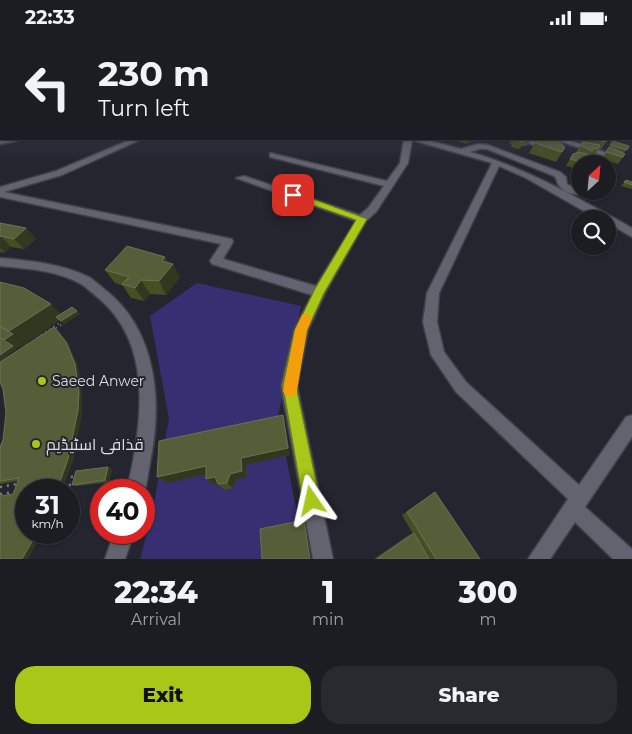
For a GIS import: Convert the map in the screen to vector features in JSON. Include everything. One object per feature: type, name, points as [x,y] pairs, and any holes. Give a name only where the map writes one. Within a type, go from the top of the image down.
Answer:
[{"type":"street","points":[[0,190],[59,173],[136,140]]},
{"type":"street","points":[[323,559],[289,386],[301,330],[319,292],[362,219],[372,210],[404,163],[408,140]]},
{"type":"street","points":[[420,140],[468,149],[571,189]]},
{"type":"street","points":[[524,140],[542,146]]},
{"type":"street","points":[[561,140],[608,154]]},
{"type":"street","points":[[564,153],[571,143]]},
{"type":"street","points":[[468,149],[529,176],[591,210]]},
{"type":"street","points":[[273,155],[390,185]]},
{"type":"street","points":[[497,162],[432,293],[430,322],[438,355],[461,387],[577,503],[628,559]]},
{"type":"street","points":[[241,177],[362,219]]},
{"type":"street","points":[[0,194],[228,242],[216,261],[319,292]]},
{"type":"street","points":[[616,224],[632,233]]},
{"type":"street","points":[[0,262],[48,266],[85,281],[108,298],[133,329],[148,374],[150,411],[145,458],[139,479]]},
{"type":"street","points":[[538,559],[632,423]]},
{"type":"street","points":[[115,559],[120,544]]},
{"type":"path","points":[[31,343],[62,323]]},
{"type":"path","points":[[62,478],[80,476]]},
{"type":"path","points":[[0,487],[15,485]]},
{"type":"path","points":[[0,494],[15,492]]},
{"type":"shaded area","points":[[197,283],[301,306],[278,416],[306,559],[140,559],[144,544],[155,544],[155,497],[169,419],[150,316]]},
{"type":"building","points":[[537,140],[556,140],[565,147],[562,152],[535,143]]},
{"type":"building","points":[[613,141],[629,146],[627,150],[610,145]]},
{"type":"building","points":[[582,142],[600,145],[598,149],[594,148],[592,151],[580,145]]},
{"type":"building","points":[[609,147],[625,154],[623,157],[606,152]]},
{"type":"building","points":[[579,152],[590,155],[572,155]]},
{"type":"building","points":[[626,180],[632,182],[632,185],[624,182]]},
{"type":"building","points":[[0,223],[26,228],[14,239],[0,237]]},
{"type":"building","points":[[127,246],[165,257],[162,261],[173,264],[159,281],[141,280],[135,288],[122,284],[129,277],[105,270]]},
{"type":"building","points":[[0,282],[24,288],[51,304],[9,331],[0,326]]},
{"type":"building","points":[[72,307],[77,311],[61,321],[56,317]]},
{"type":"building","points":[[0,326],[13,334],[4,340],[0,338]]},
{"type":"building","name":"قذافی اسٹیڈیم","points":[[54,327],[66,342],[75,364],[79,392],[78,410],[68,459],[61,479],[19,478],[0,481],[0,447],[3,440],[6,413],[3,389],[0,382],[0,362]]},
{"type":"building","points":[[0,338],[13,346],[0,355]]},
{"type":"building","points":[[283,415],[288,448],[241,458],[242,471],[230,474],[227,483],[218,484],[215,477],[206,479],[206,466],[157,477],[159,441]]},
{"type":"building","points":[[108,467],[105,479],[90,479],[90,482],[80,484],[80,479],[74,479],[76,471]]},
{"type":"building","name":"قذافی اسٹیڈیم","points":[[15,489],[15,544],[31,544],[22,559],[0,559],[0,496],[13,494]]},
{"type":"building","points":[[435,492],[480,559],[436,559],[407,512]]},
{"type":"building","points":[[304,520],[310,559],[262,559],[260,529]]},
{"type":"building","points":[[414,533],[429,559],[377,559]]},
{"type":"slow traffic","points":[[290,391],[289,386],[301,330],[307,318]]},
{"type":"place","name":"Saeed Anwer","points":[[42,381]]},
{"type":"place","name":"قذافی اسٹیڈیم","points":[[36,444]]},
{"type":"route","points":[[293,195],[362,219],[319,292],[301,330],[289,386],[312,501]]}]
